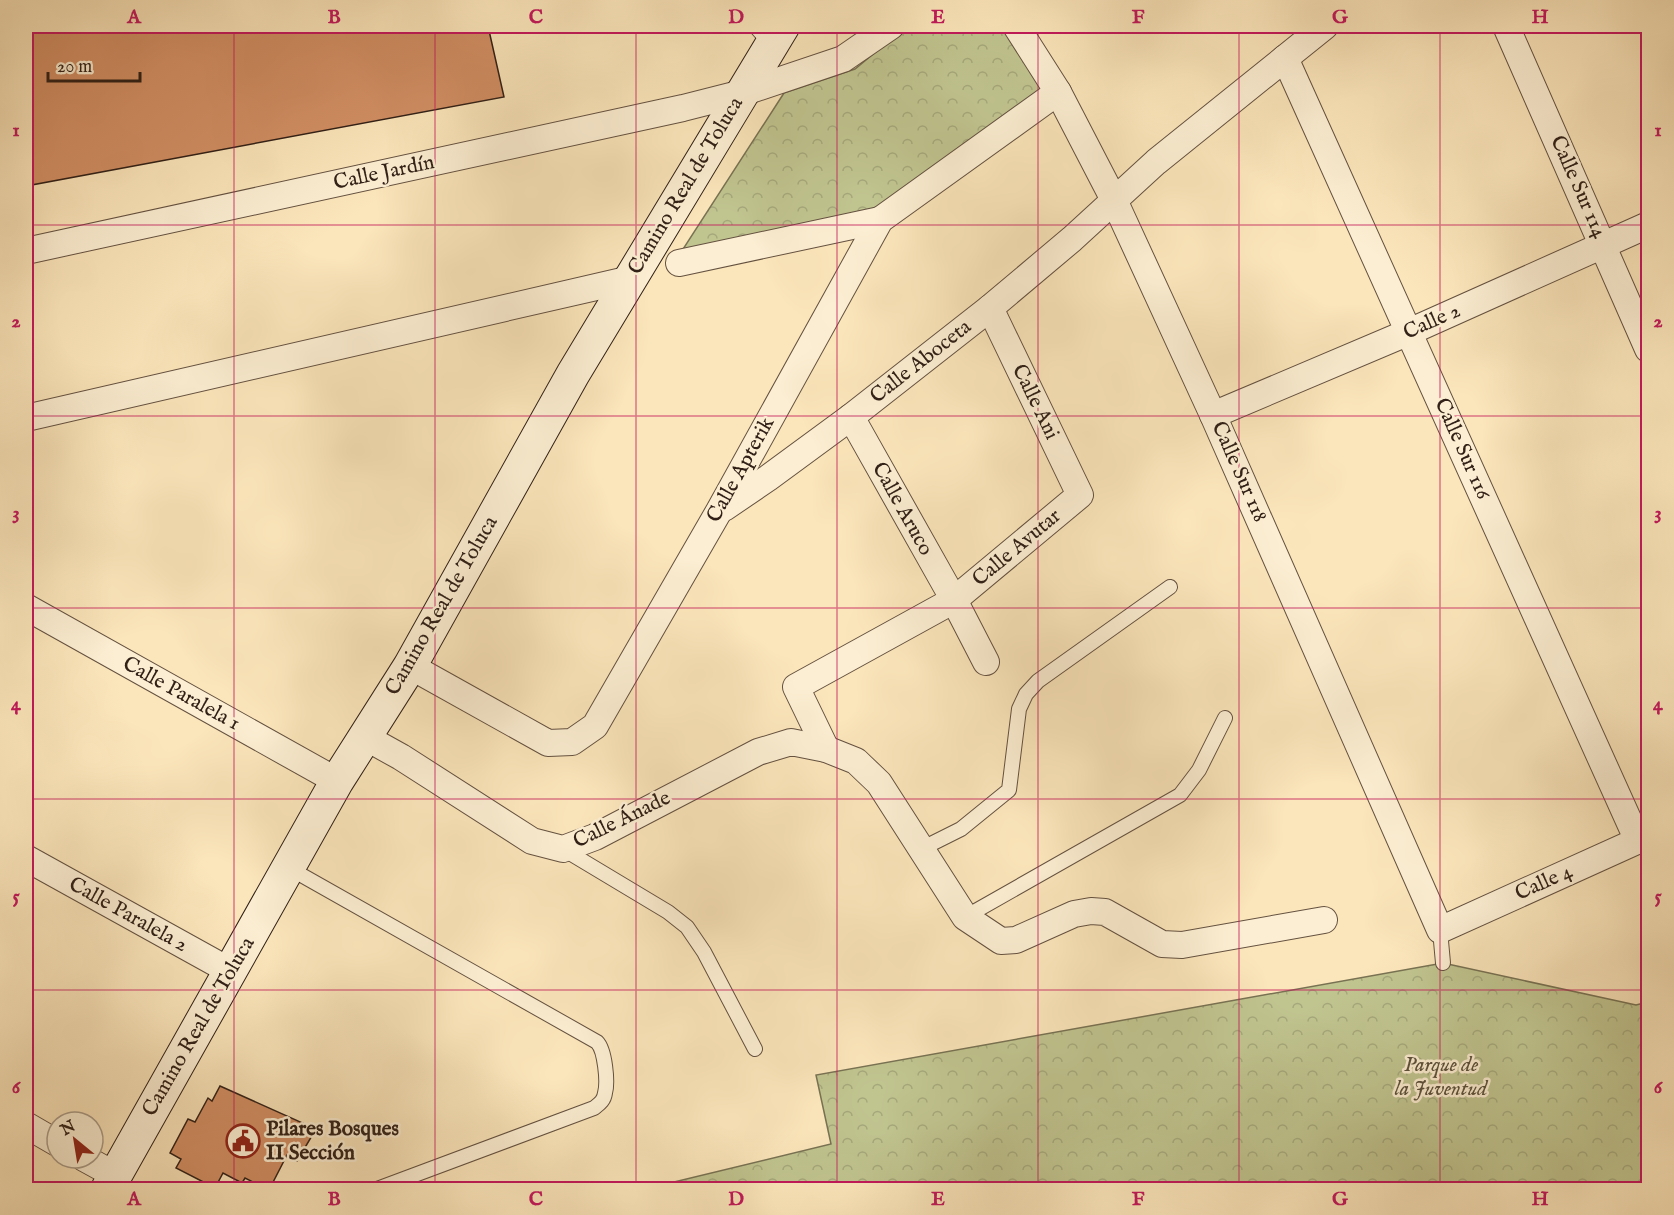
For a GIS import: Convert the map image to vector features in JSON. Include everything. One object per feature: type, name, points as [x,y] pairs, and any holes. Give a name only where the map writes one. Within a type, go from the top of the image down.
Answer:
[{"type":"main road","name":"Camino Real de Toluca","points":[[111,1182],[337,782],[410,666],[573,374],[742,93],[770,32]]},
{"type":"street","name":"Calle Jardín","points":[[26,251],[671,111],[742,93],[843,59],[891,26]]},
{"type":"street","name":"Calle Sur 118","points":[[1016,26],[1058,93],[1114,200],[1213,415],[1440,930]]},
{"type":"street","name":"Calle Aboceta","points":[[719,511],[851,417],[990,308],[1072,239],[1156,162],[1325,26]]},
{"type":"street","name":"Calle Sur 114","points":[[1506,26],[1648,349]]},
{"type":"street","name":"Calle Sur 116","points":[[1285,58],[1643,838]]},
{"type":"street","name":"Calle Apterik","points":[[410,666],[548,743],[572,742],[595,726],[719,511],[880,220],[1058,93]]},
{"type":"street","points":[[679,263],[880,220]]},
{"type":"street","name":"Calle 2","points":[[1213,415],[1409,332],[1648,225]]},
{"type":"street","points":[[26,418],[631,279]]},
{"type":"street","name":"Calle Ani","points":[[990,308],[1080,495]]},
{"type":"street","name":"Calle Aruco","points":[[851,417],[954,600],[986,662]]},
{"type":"street","name":"Calle Avutar","points":[[954,600],[1080,495]]},
{"type":"street","points":[[826,749],[796,687],[954,600]]},
{"type":"street","name":"Calle Paralela 1","points":[[26,607],[337,782]]},
{"type":"street","name":"Calle Ánade","points":[[365,737],[401,757],[532,841],[563,849],[595,837],[758,752],[791,741],[826,749],[856,760],[879,783],[965,917]]},
{"type":"street","name":"Calle 4","points":[[1440,930],[1643,838]]},
{"type":"street","name":"Calle Paralela 2","points":[[26,858],[230,971]]},
{"type":"street","points":[[965,917],[1001,941],[1016,940],[1074,914],[1090,911],[1105,912],[1162,944],[1182,945],[1324,920]]},
{"type":"street","points":[[26,1125],[45,1136]]},
{"type":"street","points":[[98,1170],[111,1182]]},
{"type":"lane","points":[[921,849],[961,829],[1009,790],[1019,709],[1026,694],[1038,681],[1170,587]]},
{"type":"lane","points":[[965,917],[1180,795],[1199,770],[1226,718]]},
{"type":"lane","points":[[563,849],[668,912],[687,927],[704,952],[755,1049]]},
{"type":"lane","points":[[289,868],[597,1042],[603,1052],[606,1092],[603,1101],[594,1108],[377,1189]]},
{"type":"lane","points":[[1440,930],[1443,963]]},
{"type":"green space","points":[[907,26],[1005,26],[1052,91],[879,214],[676,260],[784,93],[855,69]]},
{"type":"green space","name":"Parque de la Juventud","points":[[1443,963],[1636,1005],[1648,1002],[1648,1189],[641,1190],[831,1144],[816,1075]]},
{"type":"building","points":[[26,26],[488,26],[504,97],[26,186]]},
{"type":"building","name":"Pilares Bosques II Sección","points":[[220,1086],[316,1129],[297,1161],[287,1155],[269,1190],[245,1178],[242,1183],[223,1173],[215,1188],[176,1168],[181,1159],[170,1153],[188,1119],[195,1122],[208,1098],[212,1101]]},
{"type":"place","name":"Pilares Bosques II Sección","points":[[243,1141]]}]
